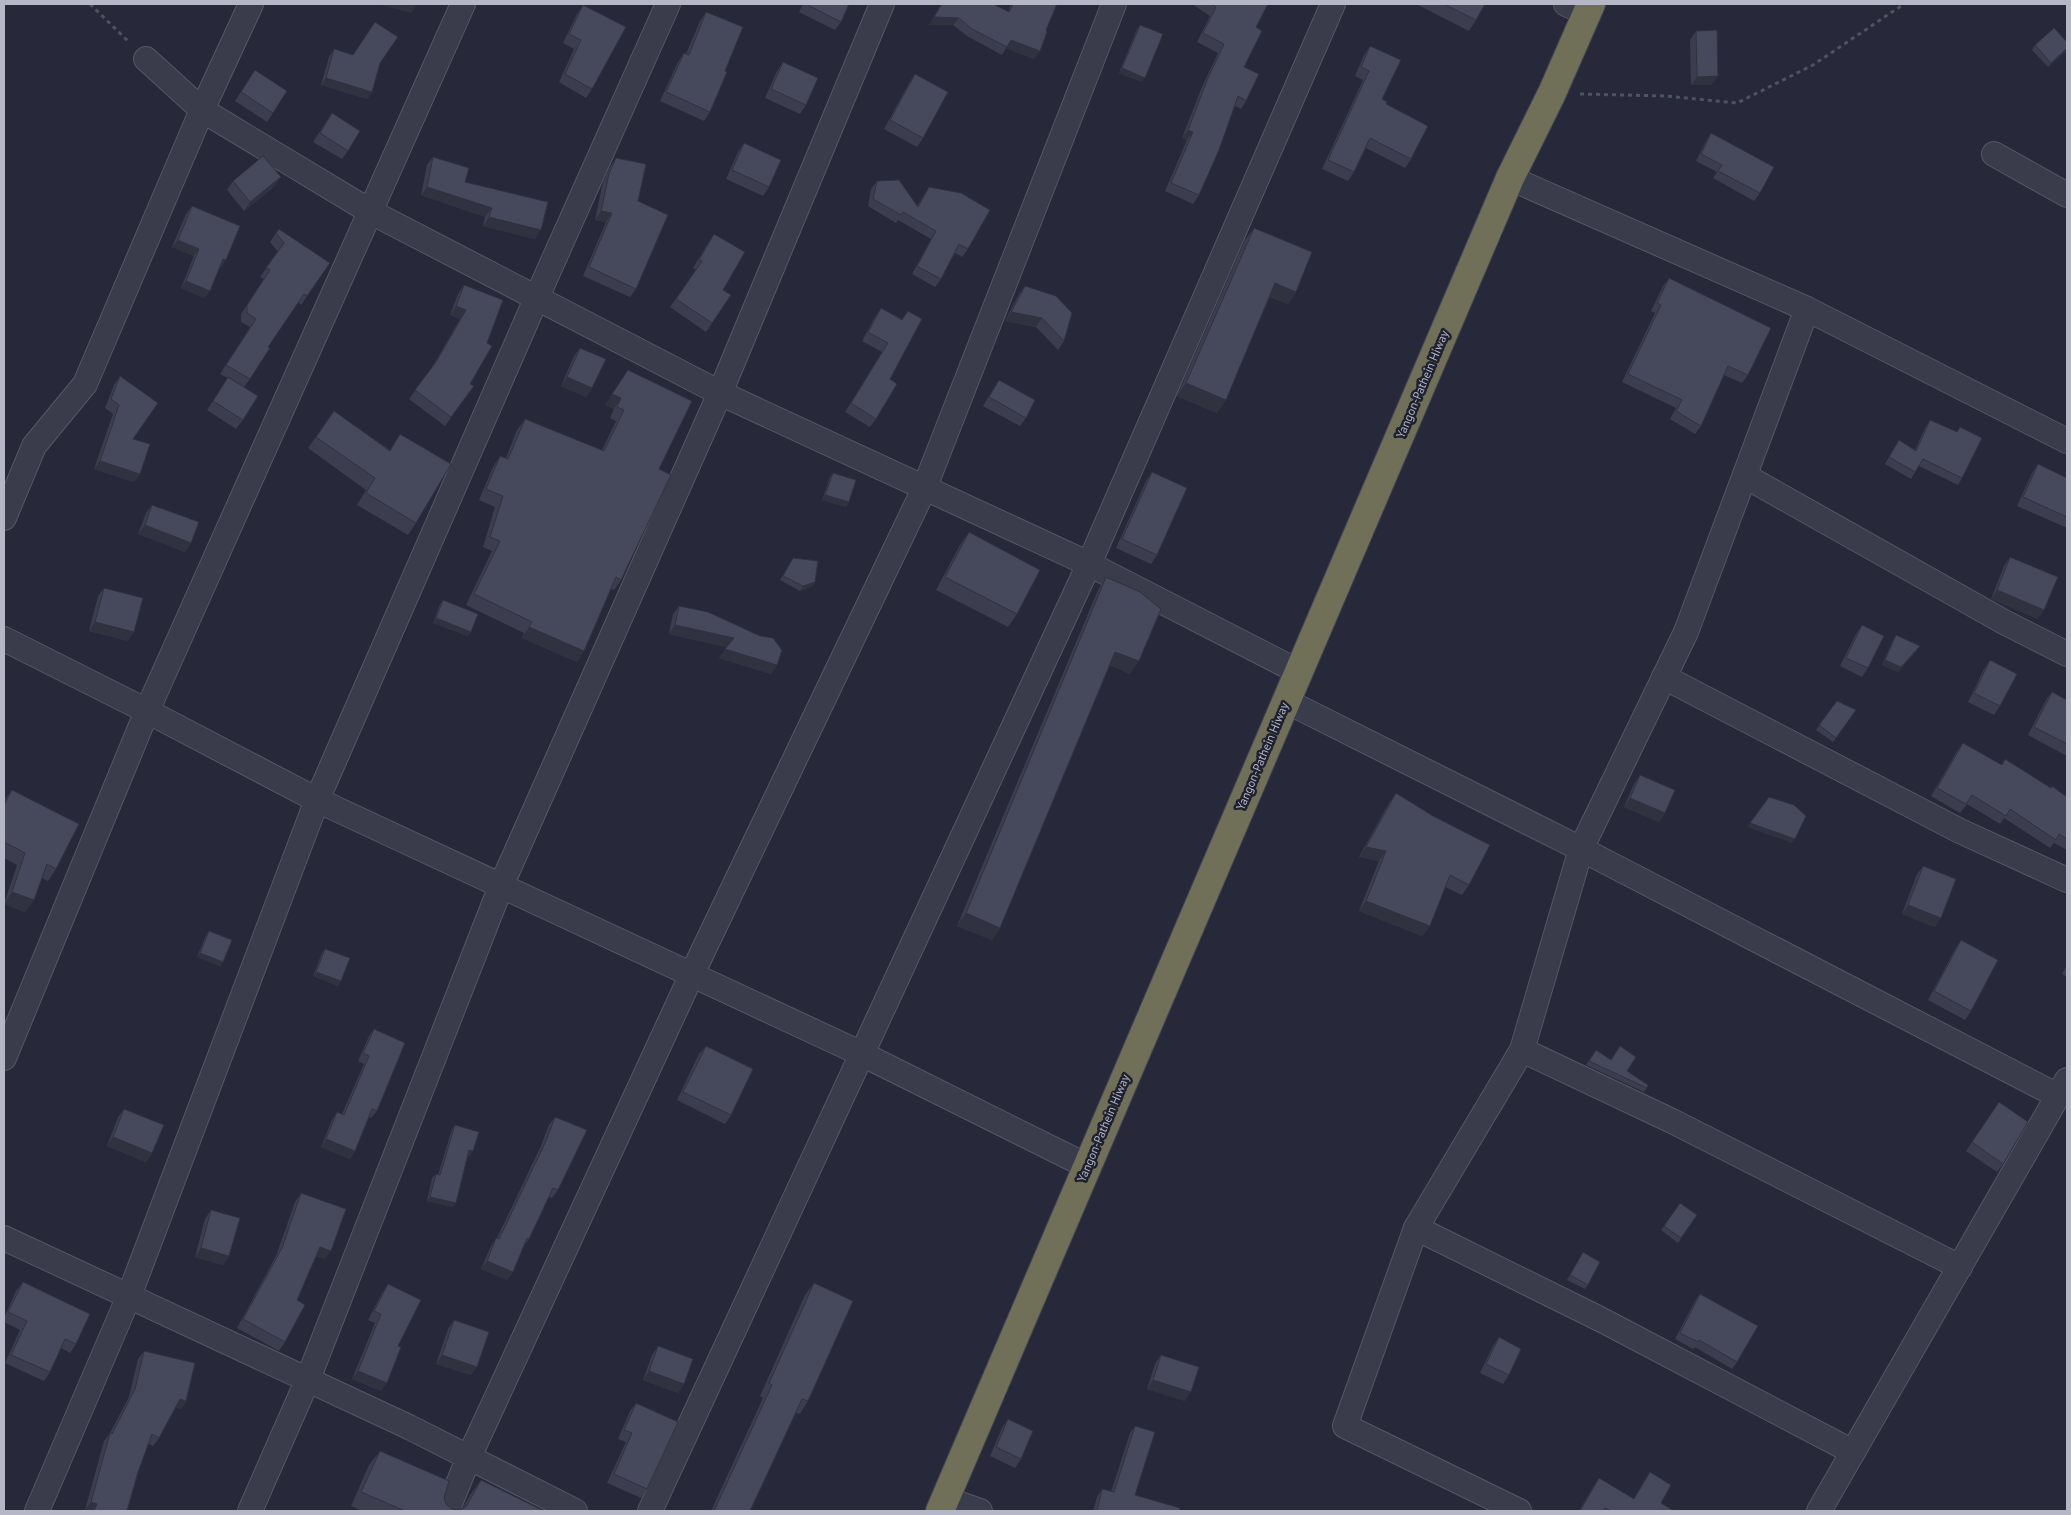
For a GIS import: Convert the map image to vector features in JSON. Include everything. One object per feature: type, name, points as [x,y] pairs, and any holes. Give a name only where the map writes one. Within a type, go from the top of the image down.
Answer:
[{"type":"highway","name":"Yangon-Pathein Hiway","points":[[943,1505],[1510,178],[1552,93],[1581,7]]},
{"type":"street","points":[[4,518],[34,446],[85,384],[202,110],[251,4]]},
{"type":"street","points":[[4,1058],[147,711],[463,4]]},
{"type":"street","points":[[37,1511],[129,1296],[317,800],[536,297],[668,4]]},
{"type":"street","points":[[250,1511],[308,1380],[501,886],[720,393],[882,4]]},
{"type":"street","points":[[447,1511],[469,1457],[692,974],[924,489],[1114,4]]},
{"type":"street","points":[[650,1511],[1089,564],[1333,4]]},
{"type":"street","points":[[146,59],[202,110],[371,212],[720,393],[1089,564],[1299,672]]},
{"type":"street","points":[[1994,154],[2067,195]]},
{"type":"street","points":[[1510,178],[1808,309],[2067,441]]},
{"type":"street","points":[[1519,1511],[1345,1426],[1416,1228],[1522,1050],[1581,849],[1686,632],[1808,309]]},
{"type":"street","points":[[1745,476],[2004,622],[2067,654]]},
{"type":"street","points":[[4,639],[317,800],[862,1054],[1087,1166]]},
{"type":"street","points":[[1664,677],[1960,831],[2067,880]]},
{"type":"street","points":[[1286,701],[2063,1088],[1818,1511]]},
{"type":"street","points":[[1522,1050],[1672,1121],[1960,1267]]},
{"type":"street","points":[[1416,1228],[1600,1320],[1853,1452]]},
{"type":"street","points":[[4,1238],[308,1380],[469,1457],[575,1511]]},
{"type":"street","points":[[943,1505],[980,1511]]},
{"type":"path","points":[[90,4],[146,59]]},
{"type":"path","points":[[1552,93],[1666,96],[1736,103],[1813,65],[1904,4]]},
{"type":"building","points":[[806,4],[849,4],[841,22]]},
{"type":"building","points":[[942,4],[993,4],[1009,12],[1013,4],[1057,4],[1046,30],[1047,32],[1040,51],[1011,40],[1007,47],[972,29],[959,18],[934,17]]},
{"type":"building","points":[[1211,4],[1268,4],[1256,27],[1262,31],[1244,67],[1259,74],[1246,101],[1238,96],[1219,150],[1199,195],[1171,183],[1193,132],[1188,130],[1208,78],[1224,44],[1203,33],[1216,7]]},
{"type":"building","points":[[1444,4],[1485,4],[1476,20]]},
{"type":"building","points":[[583,5],[626,27],[592,89],[565,74],[581,40],[569,34]]},
{"type":"building","points":[[706,12],[743,27],[710,112],[666,92],[684,53],[689,55]]},
{"type":"building","points":[[375,22],[398,37],[380,63],[372,92],[326,78],[334,49],[353,55]]},
{"type":"building","points":[[1140,25],[1163,34],[1145,78],[1122,68]]},
{"type":"building","points":[[2054,28],[2067,42],[2067,48],[2051,63],[2035,45]]},
{"type":"building","points":[[1717,30],[1718,76],[1697,77],[1696,31]]},
{"type":"building","points":[[1370,46],[1401,60],[1382,99],[1387,102],[1386,104],[1428,126],[1411,159],[1370,138],[1354,172],[1328,160],[1369,71],[1361,67]]},
{"type":"building","points":[[783,62],[818,78],[806,105],[771,89]]},
{"type":"building","points":[[255,70],[287,91],[273,113],[241,92]]},
{"type":"building","points":[[915,74],[948,92],[923,138],[890,120]]},
{"type":"building","points":[[332,113],[360,131],[348,151],[320,133]]},
{"type":"building","points":[[1711,133],[1774,167],[1760,193],[1718,171],[1722,165],[1701,154]]},
{"type":"building","points":[[744,143],[781,160],[769,187],[732,170]]},
{"type":"building","points":[[263,156],[281,177],[250,202],[233,181]]},
{"type":"building","points":[[433,157],[469,168],[465,182],[548,202],[541,230],[489,217],[492,208],[427,187]]},
{"type":"building","points":[[616,158],[646,164],[638,201],[668,215],[636,289],[589,267],[612,213],[601,211],[609,174]]},
{"type":"building","points":[[899,180],[918,207],[929,187],[961,193],[990,210],[968,249],[959,244],[941,279],[917,266],[936,231],[903,212],[901,215],[873,199],[877,181]]},
{"type":"building","points":[[192,206],[240,226],[226,260],[223,259],[210,291],[186,281],[199,249],[178,240]]},
{"type":"building","points":[[1254,228],[1312,252],[1296,292],[1275,283],[1226,400],[1186,383]]},
{"type":"building","points":[[279,229],[330,263],[307,296],[304,294],[268,347],[270,348],[250,379],[226,365],[256,319],[247,313],[247,305],[270,270],[266,268],[284,243],[276,233]]},
{"type":"building","points":[[714,234],[745,252],[723,290],[731,295],[712,323],[676,299],[702,261],[699,260]]},
{"type":"building","points":[[1669,278],[1771,328],[1748,375],[1728,366],[1701,426],[1676,411],[1682,400],[1628,374],[1661,305],[1657,303]]},
{"type":"building","points":[[464,285],[503,300],[487,343],[492,346],[470,384],[474,386],[451,417],[415,390],[436,362],[466,310],[456,306]]},
{"type":"building","points":[[1025,286],[1056,296],[1072,313],[1064,341],[1042,318],[1011,312]]},
{"type":"building","points":[[881,308],[902,320],[908,311],[922,319],[890,379],[897,384],[876,419],[851,403],[888,343],[868,332]]},
{"type":"building","points":[[580,348],[606,359],[592,388],[567,377]]},
{"type":"building","points":[[628,370],[692,401],[659,469],[671,475],[621,580],[616,577],[584,651],[529,627],[532,622],[474,594],[500,541],[490,537],[503,496],[486,489],[500,456],[508,459],[525,419],[604,451],[624,410],[617,407],[621,398],[612,394]]},
{"type":"building","points":[[120,376],[158,403],[133,439],[150,444],[140,474],[100,461],[119,405],[111,399]]},
{"type":"building","points":[[228,377],[258,396],[243,420],[213,401]]},
{"type":"building","points":[[999,380],[1035,400],[1026,418],[989,397]]},
{"type":"building","points":[[334,411],[390,451],[400,434],[451,464],[416,523],[366,493],[375,478],[316,437]]},
{"type":"building","points":[[1930,420],[1957,432],[1960,427],[1982,438],[1962,478],[1923,459],[1915,472],[1889,457],[1899,440],[1916,451]]},
{"type":"building","points":[[2038,464],[2067,478],[2067,517],[2023,497]]},
{"type":"building","points":[[1152,472],[1187,488],[1157,555],[1122,539]]},
{"type":"building","points":[[833,473],[856,480],[849,502],[825,495]]},
{"type":"building","points":[[152,505],[199,522],[191,543],[145,525]]},
{"type":"building","points":[[969,532],[1040,570],[1017,614],[945,577]]},
{"type":"building","points":[[2010,557],[2058,577],[2044,610],[1997,590]]},
{"type":"building","points":[[793,558],[818,561],[815,582],[803,586],[783,576]]},
{"type":"building","points":[[1106,577],[1140,592],[1161,609],[1139,661],[1115,652],[1000,928],[966,913]]},
{"type":"building","points":[[104,588],[143,598],[134,632],[95,622]]},
{"type":"building","points":[[443,600],[478,614],[471,632],[436,618]]},
{"type":"building","points":[[679,606],[708,612],[760,636],[773,638],[782,650],[777,665],[725,649],[734,638],[675,625]]},
{"type":"building","points":[[1862,625],[1884,636],[1868,668],[1846,658]]},
{"type":"building","points":[[1896,635],[1920,646],[1901,667],[1885,660]]},
{"type":"building","points":[[1990,660],[2017,674],[2000,706],[1974,693]]},
{"type":"building","points":[[2052,692],[2067,700],[2067,744],[2034,727]]},
{"type":"building","points":[[1837,701],[1856,710],[1836,738],[1819,725]]},
{"type":"building","points":[[1963,743],[2002,765],[2005,759],[2051,788],[2052,786],[2067,797],[2067,839],[2059,834],[2056,840],[2010,809],[2006,816],[1972,795],[1966,804],[1937,788]]},
{"type":"building","points":[[1640,775],[1675,790],[1665,813],[1630,798]]},
{"type":"building","points":[[12,790],[79,824],[56,869],[47,864],[34,900],[12,892],[25,853],[4,842],[4,805]]},
{"type":"building","points":[[1396,793],[1433,816],[1490,845],[1469,885],[1450,875],[1430,926],[1366,901],[1386,851],[1366,847]]},
{"type":"building","points":[[1769,797],[1794,805],[1806,816],[1795,839],[1750,823]]},
{"type":"building","points":[[1923,866],[1956,879],[1941,918],[1908,905]]},
{"type":"building","points":[[209,931],[232,940],[223,962],[200,953]]},
{"type":"building","points":[[1961,940],[1998,960],[1971,1011],[1934,991]]},
{"type":"building","points":[[325,949],[350,958],[341,981],[316,972]]},
{"type":"building","points":[[374,1029],[405,1043],[377,1111],[372,1109],[355,1151],[326,1139],[337,1112],[344,1115],[369,1056],[363,1053]]},
{"type":"building","points":[[706,1046],[753,1069],[731,1115],[683,1092]]},
{"type":"building","points":[[1620,1046],[1636,1057],[1627,1071],[1648,1085],[1647,1088],[1589,1061],[1596,1050],[1611,1060]]},
{"type":"building","points":[[1999,1102],[2028,1122],[2003,1164],[1972,1142]]},
{"type":"building","points":[[124,1109],[164,1125],[152,1153],[113,1137]]},
{"type":"building","points":[[555,1117],[587,1130],[558,1190],[553,1188],[529,1239],[527,1238],[513,1272],[487,1261],[496,1238],[499,1239],[546,1141]]},
{"type":"building","points":[[455,1125],[479,1132],[473,1151],[469,1150],[456,1203],[430,1197],[436,1174],[440,1175]]},
{"type":"building","points":[[301,1193],[346,1209],[331,1251],[320,1247],[297,1300],[305,1305],[285,1342],[243,1319],[282,1248]]},
{"type":"building","points":[[1680,1203],[1697,1215],[1681,1238],[1664,1226]]},
{"type":"building","points":[[211,1210],[240,1218],[229,1256],[201,1248]]},
{"type":"building","points":[[1583,1252],[1600,1262],[1588,1285],[1570,1275]]},
{"type":"building","points":[[23,1282],[90,1314],[76,1344],[65,1339],[50,1372],[11,1355],[27,1321],[8,1312]]},
{"type":"building","points":[[814,1283],[853,1301],[808,1401],[802,1399],[750,1511],[714,1511],[772,1385],[769,1383]]},
{"type":"building","points":[[388,1284],[421,1300],[398,1346],[401,1347],[387,1383],[358,1371],[381,1314],[374,1311]]},
{"type":"building","points":[[1700,1294],[1758,1326],[1737,1362],[1699,1340],[1698,1342],[1680,1333]]},
{"type":"building","points":[[454,1320],[489,1332],[477,1367],[442,1355]]},
{"type":"building","points":[[1499,1337],[1521,1349],[1509,1375],[1486,1364]]},
{"type":"building","points":[[658,1346],[693,1359],[684,1384],[649,1371]]},
{"type":"building","points":[[144,1351],[195,1363],[186,1401],[180,1399],[159,1438],[152,1434],[138,1472],[127,1511],[94,1511],[97,1504],[91,1502],[110,1433],[112,1434],[135,1389]]},
{"type":"building","points":[[1161,1355],[1199,1367],[1191,1392],[1153,1380]]},
{"type":"building","points":[[636,1403],[678,1422],[647,1489],[614,1474],[632,1433],[624,1430]]},
{"type":"building","points":[[1008,1419],[1033,1431],[1021,1459],[996,1447]]},
{"type":"building","points":[[1135,1426],[1155,1432],[1135,1495],[1180,1508],[1179,1511],[1097,1511],[1102,1489],[1114,1492]]},
{"type":"building","points":[[380,1451],[449,1481],[444,1498],[446,1504],[452,1509],[459,1510],[466,1507],[481,1480],[544,1511],[405,1511],[361,1492]]},
{"type":"building","points":[[1650,1472],[1671,1485],[1661,1503],[1674,1511],[1611,1511],[1605,1508],[1603,1511],[1580,1511],[1599,1478],[1634,1499]]}]
